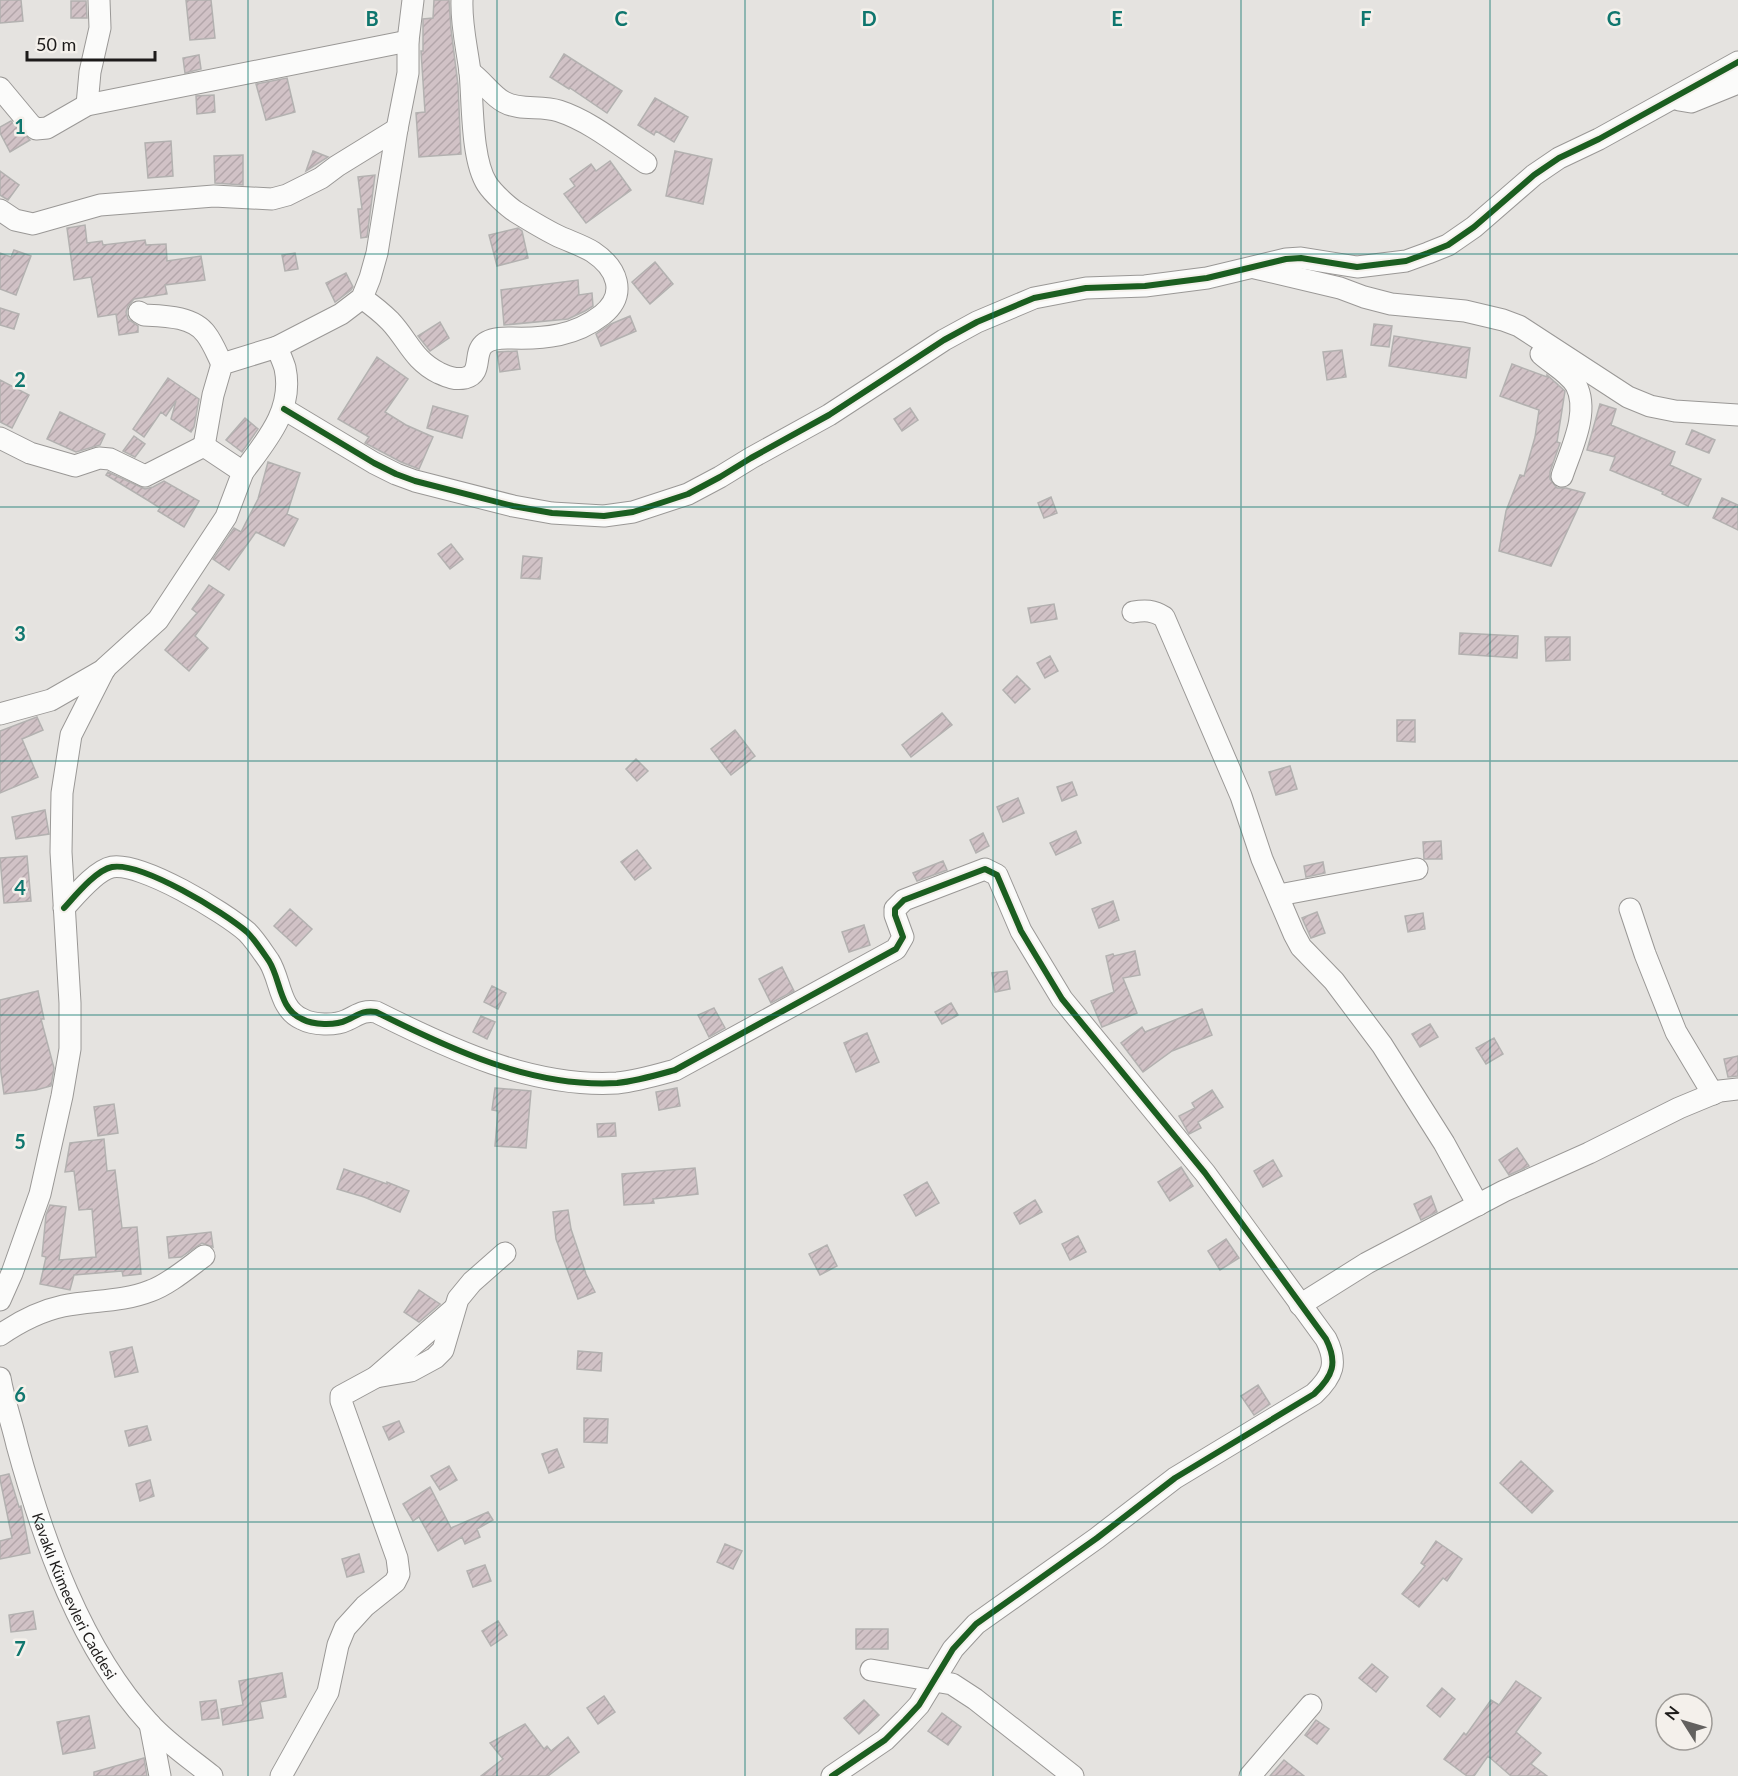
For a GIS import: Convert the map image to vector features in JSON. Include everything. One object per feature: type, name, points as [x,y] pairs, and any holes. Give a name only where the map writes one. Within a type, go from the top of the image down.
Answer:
[{"type":"street","points":[[87,105],[90,72],[100,28],[99,0]]},
{"type":"street","points":[[222,364],[277,346],[341,314],[362,298],[377,253],[408,73],[408,41],[413,0]]},
{"type":"street","points":[[362,298],[392,323],[420,361],[451,378],[462,378],[474,374],[480,348],[485,342],[495,337],[548,338],[578,329],[606,311],[616,294],[618,285],[616,278],[600,258],[591,251],[554,234],[514,211],[488,185],[479,164],[462,0]]},
{"type":"street","points":[[0,88],[36,129],[47,128],[87,105],[408,41]]},
{"type":"street","points":[[284,409],[374,463],[415,481],[513,506],[552,513],[604,516],[633,512],[688,494],[720,477],[829,415],[944,340],[1005,309],[1034,298],[1086,288],[1166,284],[1207,278],[1301,258],[1358,267],[1406,261],[1428,254],[1448,245],[1474,226],[1534,175],[1559,158],[1599,139],[1738,62]]},
{"type":"street","points":[[470,72],[482,80],[497,98],[506,103],[560,111],[587,124],[646,163]]},
{"type":"street","points":[[1675,98],[1691,102],[1738,83]]},
{"type":"street","points":[[0,210],[15,220],[33,224],[100,206],[214,196],[272,199],[287,195],[321,178],[337,165],[397,129]]},
{"type":"street","points":[[1255,268],[1340,288],[1391,304],[1465,311],[1503,320],[1519,326],[1635,400],[1650,406],[1675,411],[1738,415]]},
{"type":"street","points":[[139,312],[144,315],[175,317],[199,327],[206,334],[222,364],[213,395],[204,446]]},
{"type":"street","points":[[1519,326],[1529,344],[1565,374],[1575,384],[1578,393],[1581,417],[1563,476]]},
{"type":"street","points":[[0,714],[51,700],[105,669],[158,620],[226,517],[243,472],[273,432],[284,409],[285,369],[277,346]]},
{"type":"street","points":[[0,438],[30,453],[75,466],[99,458],[110,459],[145,476],[204,446]]},
{"type":"street","points":[[204,446],[243,472]]},
{"type":"street","points":[[1133,612],[1147,610],[1157,612],[1164,617],[1240,796],[1262,859],[1301,947],[1334,981],[1382,1045],[1443,1143],[1478,1205]]},
{"type":"street","points":[[0,1300],[12,1274],[40,1194],[62,1096],[70,1048],[70,1003],[61,852],[62,793],[71,735],[105,669]]},
{"type":"street","points":[[64,908],[105,869],[121,867],[135,869],[170,884],[218,910],[248,933],[271,964],[285,1003],[294,1015],[302,1020],[313,1023],[340,1023],[357,1013],[376,1012],[426,1037],[497,1065],[563,1080],[618,1083],[675,1070],[896,949],[903,937],[895,909],[904,900],[985,869],[997,876],[1021,931],[1062,999],[1205,1173],[1326,1339],[1331,1350],[1332,1368],[1323,1385],[1306,1398],[1167,1483],[1097,1538],[976,1624],[953,1649],[919,1705],[885,1740],[832,1776]]},
{"type":"street","points":[[1279,895],[1417,869]]},
{"type":"street","points":[[1630,909],[1672,1022],[1685,1049],[1713,1094]]},
{"type":"street","points":[[1300,1305],[1367,1263],[1504,1191],[1589,1153],[1679,1107],[1713,1094],[1738,1089]]},
{"type":"street","points":[[281,1776],[328,1692],[338,1645],[345,1628],[365,1606],[396,1582],[399,1574],[397,1558],[341,1396],[376,1377],[454,1309],[465,1289],[505,1253]]},
{"type":"street","points":[[0,1335],[18,1322],[63,1306],[116,1299],[151,1291],[204,1256]]},
{"type":"street","name":"Kavaklı Kümeevleri Caddesi","points":[[1,1386],[30,1493],[49,1549],[96,1648],[119,1685],[150,1724],[212,1776]]},
{"type":"street","points":[[871,1670],[951,1684],[975,1699],[1073,1776]]},
{"type":"street","points":[[1250,1776],[1311,1705]]},
{"type":"street","points":[[150,1724],[160,1776]]},
{"type":"building","points":[[0,0],[21,0],[23,21],[0,23]]},
{"type":"building","points":[[186,0],[211,0],[215,38],[190,40]]},
{"type":"building","points":[[434,0],[449,0],[458,85],[461,154],[419,157],[416,113],[425,112],[421,51],[423,51],[423,19],[433,18]]},
{"type":"building","points":[[71,1],[86,1],[87,18],[71,18]]},
{"type":"building","points":[[564,54],[622,91],[607,113],[550,77]]},
{"type":"building","points":[[199,55],[201,69],[185,73],[183,58]]},
{"type":"building","points":[[287,78],[295,112],[266,120],[256,84]]},
{"type":"building","points":[[214,95],[215,112],[197,114],[196,96]]},
{"type":"building","points":[[655,98],[688,117],[674,142],[656,131],[654,135],[638,125]]},
{"type":"building","points":[[11,121],[30,140],[10,152],[0,133],[0,127]]},
{"type":"building","points":[[171,141],[173,176],[148,178],[145,143]]},
{"type":"building","points":[[313,151],[328,157],[306,171]]},
{"type":"building","points":[[675,151],[712,159],[703,204],[666,196]]},
{"type":"building","points":[[243,155],[243,185],[215,183],[214,156]]},
{"type":"building","points":[[610,161],[631,190],[586,223],[564,194],[575,186],[570,179],[591,164],[596,171]]},
{"type":"building","points":[[0,171],[19,185],[8,200],[0,195]]},
{"type":"building","points":[[375,175],[367,237],[361,238],[358,209],[362,209],[358,177]]},
{"type":"building","points":[[85,225],[87,243],[102,241],[103,245],[145,240],[146,245],[166,244],[167,261],[201,256],[205,280],[165,285],[167,294],[134,299],[126,312],[128,319],[138,326],[138,332],[119,335],[116,314],[98,317],[91,277],[74,280],[67,228]]},
{"type":"building","points":[[518,228],[522,231],[528,258],[497,266],[489,235]]},
{"type":"building","points":[[14,250],[31,256],[16,295],[0,289],[0,253],[11,257]]},
{"type":"building","points":[[295,253],[298,269],[285,271],[282,255]]},
{"type":"building","points":[[655,262],[673,284],[650,304],[632,282]]},
{"type":"building","points":[[346,273],[353,287],[335,302],[326,283]]},
{"type":"building","points":[[578,280],[579,295],[592,293],[593,306],[585,311],[568,319],[504,325],[501,290]]},
{"type":"building","points":[[0,308],[19,314],[14,329],[0,325]]},
{"type":"building","points":[[630,316],[636,331],[601,346],[596,334],[611,324]]},
{"type":"building","points":[[440,322],[449,338],[430,351],[418,336]]},
{"type":"building","points":[[1374,324],[1392,326],[1389,347],[1371,345]]},
{"type":"building","points":[[1394,336],[1470,348],[1466,378],[1389,366]]},
{"type":"building","points":[[1342,350],[1346,377],[1327,380],[1323,352]]},
{"type":"building","points":[[517,351],[520,369],[500,372],[497,352]]},
{"type":"building","points":[[377,357],[408,379],[385,412],[406,425],[433,437],[419,469],[365,443],[369,437],[338,419]]},
{"type":"building","points":[[1512,364],[1547,377],[1547,375],[1565,391],[1557,442],[1560,443],[1550,472],[1550,479],[1557,488],[1585,493],[1551,566],[1499,551],[1506,511],[1520,475],[1524,476],[1535,437],[1539,410],[1500,396]]},
{"type":"building","points":[[168,378],[199,399],[194,427],[191,432],[171,419],[176,401],[166,416],[161,412],[144,437],[133,429]]},
{"type":"building","points":[[0,380],[29,395],[12,428],[0,422]]},
{"type":"building","points":[[1600,404],[1616,409],[1611,425],[1675,452],[1670,465],[1701,479],[1688,506],[1662,494],[1663,492],[1610,470],[1615,457],[1587,450]]},
{"type":"building","points":[[433,406],[468,416],[462,438],[427,428]]},
{"type":"building","points":[[910,408],[918,420],[902,431],[894,419]]},
{"type":"building","points":[[60,412],[105,434],[100,445],[76,452],[47,439]]},
{"type":"building","points":[[245,418],[258,429],[242,452],[226,440]]},
{"type":"building","points":[[1692,430],[1715,440],[1709,453],[1686,444]]},
{"type":"building","points":[[134,436],[145,444],[135,457],[123,451]]},
{"type":"building","points":[[268,462],[300,473],[287,514],[298,519],[284,546],[256,532],[229,570],[213,559],[234,528],[241,532],[258,499]]},
{"type":"building","points":[[108,472],[145,489],[164,481],[199,501],[184,527],[158,511],[160,508],[106,475]]},
{"type":"building","points":[[1051,497],[1057,513],[1044,518],[1038,503]]},
{"type":"building","points":[[1722,498],[1738,505],[1738,530],[1713,518]]},
{"type":"building","points":[[451,544],[463,559],[450,569],[438,554]]},
{"type":"building","points":[[523,556],[542,558],[540,579],[521,578]]},
{"type":"building","points":[[209,585],[224,595],[195,636],[208,648],[189,671],[165,650],[197,613],[192,609]]},
{"type":"building","points":[[1054,604],[1057,619],[1031,623],[1028,608]]},
{"type":"building","points":[[1460,633],[1518,636],[1517,658],[1459,654]]},
{"type":"building","points":[[1545,637],[1570,637],[1570,660],[1546,661]]},
{"type":"building","points":[[1050,656],[1058,671],[1045,678],[1037,663]]},
{"type":"building","points":[[1017,676],[1030,689],[1015,703],[1003,690]]},
{"type":"building","points":[[942,713],[952,725],[911,757],[902,745]]},
{"type":"building","points":[[37,717],[43,730],[22,739],[38,777],[0,793],[0,731]]},
{"type":"building","points":[[1397,720],[1415,720],[1415,742],[1397,741]]},
{"type":"building","points":[[735,730],[755,756],[731,775],[711,749]]},
{"type":"building","points":[[636,759],[648,771],[637,781],[626,769]]},
{"type":"building","points":[[1290,766],[1297,789],[1276,795],[1269,772]]},
{"type":"building","points":[[1072,782],[1077,795],[1062,801],[1057,787]]},
{"type":"building","points":[[1018,798],[1024,813],[1003,822],[997,807]]},
{"type":"building","points":[[45,810],[49,834],[16,839],[12,817]]},
{"type":"building","points":[[1076,831],[1081,843],[1056,855],[1050,843]]},
{"type":"building","points":[[983,833],[989,846],[976,853],[970,840]]},
{"type":"building","points":[[1441,841],[1442,859],[1424,859],[1423,842]]},
{"type":"building","points":[[637,850],[651,868],[635,880],[621,862]]},
{"type":"building","points":[[27,856],[31,901],[4,903],[0,858]]},
{"type":"building","points":[[943,861],[947,870],[917,881],[913,873]]},
{"type":"building","points":[[1323,862],[1325,873],[1306,877],[1304,866]]},
{"type":"building","points":[[1113,901],[1119,920],[1099,928],[1092,909]]},
{"type":"building","points":[[290,909],[312,929],[296,946],[274,926]]},
{"type":"building","points":[[1317,912],[1325,933],[1311,938],[1302,918]]},
{"type":"building","points":[[1423,913],[1425,929],[1408,932],[1405,916]]},
{"type":"building","points":[[864,925],[870,945],[849,952],[842,932]]},
{"type":"building","points":[[1135,951],[1140,975],[1123,978],[1137,1013],[1102,1027],[1091,1001],[1114,992],[1106,956]]},
{"type":"building","points":[[782,967],[794,991],[771,1003],[759,979]]},
{"type":"building","points":[[1007,971],[1010,989],[995,992],[992,973]]},
{"type":"building","points":[[492,986],[506,993],[498,1009],[484,1002]]},
{"type":"building","points":[[38,991],[44,1019],[41,1019],[54,1068],[51,1086],[4,1094],[0,1066],[0,1000]]},
{"type":"building","points":[[951,1003],[958,1015],[942,1024],[935,1012]]},
{"type":"building","points":[[714,1008],[725,1028],[709,1037],[698,1015]]},
{"type":"building","points":[[1202,1009],[1212,1035],[1172,1051],[1143,1072],[1121,1043],[1142,1027],[1145,1032]]},
{"type":"building","points":[[481,1016],[495,1022],[487,1039],[473,1032]]},
{"type":"building","points":[[1430,1024],[1438,1037],[1420,1047],[1412,1034]]},
{"type":"building","points":[[867,1033],[879,1062],[856,1072],[844,1043]]},
{"type":"building","points":[[1494,1038],[1503,1054],[1486,1064],[1476,1048]]},
{"type":"building","points":[[1738,1056],[1738,1076],[1728,1077],[1724,1059]]},
{"type":"building","points":[[495,1088],[531,1091],[526,1148],[495,1146],[498,1111],[492,1110]]},
{"type":"building","points":[[677,1088],[680,1106],[659,1110],[656,1092]]},
{"type":"building","points":[[1212,1090],[1223,1107],[1198,1122],[1201,1128],[1189,1134],[1179,1116],[1195,1108],[1192,1103]]},
{"type":"building","points":[[114,1104],[118,1133],[98,1136],[94,1107]]},
{"type":"building","points":[[615,1123],[616,1136],[598,1137],[597,1124]]},
{"type":"building","points":[[104,1139],[107,1171],[115,1170],[122,1228],[137,1227],[141,1274],[123,1276],[122,1271],[74,1275],[70,1290],[40,1284],[46,1257],[42,1256],[46,1215],[50,1205],[66,1207],[59,1260],[96,1257],[92,1209],[79,1210],[74,1171],[65,1172],[70,1143]]},
{"type":"building","points":[[1517,1148],[1529,1166],[1509,1175],[1499,1160]]},
{"type":"building","points":[[1273,1160],[1282,1176],[1263,1187],[1254,1171]]},
{"type":"building","points":[[1181,1167],[1193,1186],[1170,1201],[1158,1182]]},
{"type":"building","points":[[695,1168],[698,1194],[653,1199],[654,1203],[624,1205],[622,1174]]},
{"type":"building","points":[[344,1169],[409,1191],[400,1212],[337,1189]]},
{"type":"building","points":[[927,1182],[939,1203],[916,1216],[904,1195]]},
{"type":"building","points":[[1431,1196],[1437,1212],[1421,1220],[1414,1204]]},
{"type":"building","points":[[1035,1200],[1042,1212],[1020,1224],[1014,1213]]},
{"type":"building","points":[[568,1210],[571,1229],[586,1274],[595,1292],[578,1299],[556,1239],[553,1212]]},
{"type":"building","points":[[211,1232],[213,1247],[202,1243],[181,1257],[169,1258],[167,1237]]},
{"type":"building","points":[[1078,1236],[1086,1252],[1070,1260],[1062,1244]]},
{"type":"building","points":[[1226,1239],[1239,1258],[1220,1270],[1208,1251]]},
{"type":"building","points":[[827,1245],[837,1266],[820,1275],[809,1254]]},
{"type":"building","points":[[419,1290],[440,1304],[419,1322],[404,1312]]},
{"type":"building","points":[[132,1347],[138,1372],[115,1377],[110,1352]]},
{"type":"building","points":[[578,1351],[602,1353],[601,1371],[577,1369]]},
{"type":"building","points":[[1258,1385],[1270,1404],[1254,1415],[1241,1396]]},
{"type":"building","points":[[584,1418],[608,1419],[607,1443],[584,1442]]},
{"type":"building","points":[[399,1421],[404,1432],[389,1440],[383,1427]]},
{"type":"building","points":[[147,1426],[151,1440],[129,1446],[125,1431]]},
{"type":"building","points":[[557,1449],[564,1467],[549,1473],[542,1454]]},
{"type":"building","points":[[1521,1461],[1553,1491],[1532,1513],[1500,1483]]},
{"type":"building","points":[[449,1466],[457,1480],[440,1490],[431,1476]]},
{"type":"building","points":[[9,1474],[19,1507],[21,1506],[30,1553],[0,1559],[0,1541],[12,1538],[0,1479],[0,1476]]},
{"type":"building","points":[[150,1480],[154,1496],[140,1501],[136,1484]]},
{"type":"building","points":[[430,1487],[451,1528],[488,1512],[493,1520],[477,1529],[480,1537],[465,1544],[462,1537],[438,1551],[419,1517],[413,1521],[403,1504]]},
{"type":"building","points":[[1436,1541],[1462,1559],[1447,1581],[1443,1578],[1419,1607],[1402,1594],[1425,1566],[1421,1563]]},
{"type":"building","points":[[725,1544],[742,1551],[733,1569],[717,1562]]},
{"type":"building","points":[[359,1554],[364,1572],[347,1577],[342,1559]]},
{"type":"building","points":[[485,1565],[491,1581],[473,1587],[467,1571]]},
{"type":"building","points":[[33,1611],[36,1629],[11,1632],[9,1615]]},
{"type":"building","points":[[498,1621],[507,1635],[491,1646],[482,1631]]},
{"type":"building","points":[[856,1629],[888,1629],[888,1649],[856,1649]]},
{"type":"building","points":[[1372,1664],[1388,1677],[1376,1692],[1359,1678]]},
{"type":"building","points":[[282,1673],[286,1697],[260,1702],[263,1718],[223,1725],[221,1709],[243,1705],[239,1681]]},
{"type":"building","points":[[1516,1681],[1541,1698],[1516,1732],[1541,1753],[1531,1764],[1547,1776],[1511,1776],[1488,1756],[1474,1776],[1467,1776],[1444,1759],[1464,1733],[1466,1735],[1491,1700],[1499,1705]]},
{"type":"building","points":[[1442,1688],[1455,1699],[1440,1717],[1427,1706]]},
{"type":"building","points":[[604,1696],[615,1712],[598,1724],[587,1708]]},
{"type":"building","points":[[216,1700],[219,1718],[202,1720],[200,1702]]},
{"type":"building","points":[[864,1700],[879,1715],[859,1734],[844,1718]]},
{"type":"building","points":[[942,1713],[961,1727],[948,1745],[928,1731]]},
{"type":"building","points":[[89,1716],[95,1748],[63,1754],[57,1722]]},
{"type":"building","points":[[1316,1720],[1329,1729],[1317,1744],[1305,1735]]},
{"type":"building","points":[[525,1724],[544,1749],[547,1746],[551,1751],[568,1737],[579,1752],[548,1776],[481,1776],[503,1759],[490,1743]]},
{"type":"building","points":[[144,1758],[147,1776],[94,1776],[94,1772]]},
{"type":"building","points":[[1284,1760],[1304,1776],[1270,1776]]},
{"type":"cycle path","points":[[284,409],[374,463],[415,481],[513,506],[552,513],[604,516],[633,512],[688,494],[720,477],[829,415],[944,340],[977,322],[1034,298],[1086,288],[1145,286],[1207,278],[1286,259],[1301,258],[1357,267],[1406,261],[1448,245],[1474,227],[1534,175],[1559,158],[1599,139],[1738,62]]},
{"type":"cycle path","points":[[64,908],[86,884],[106,869],[125,868],[143,872],[202,901],[247,932],[269,961],[289,1008],[302,1019],[312,1023],[330,1024],[342,1022],[364,1012],[376,1012],[462,1052],[492,1063],[554,1079],[585,1083],[617,1083],[675,1070],[896,949],[903,937],[895,909],[904,900],[985,869],[997,875],[1021,931],[1062,999],[1205,1173],[1326,1339],[1332,1355],[1332,1369],[1326,1381],[1314,1394],[1175,1478],[1097,1538],[976,1624],[953,1649],[919,1705],[905,1720],[885,1740],[832,1776]]}]
